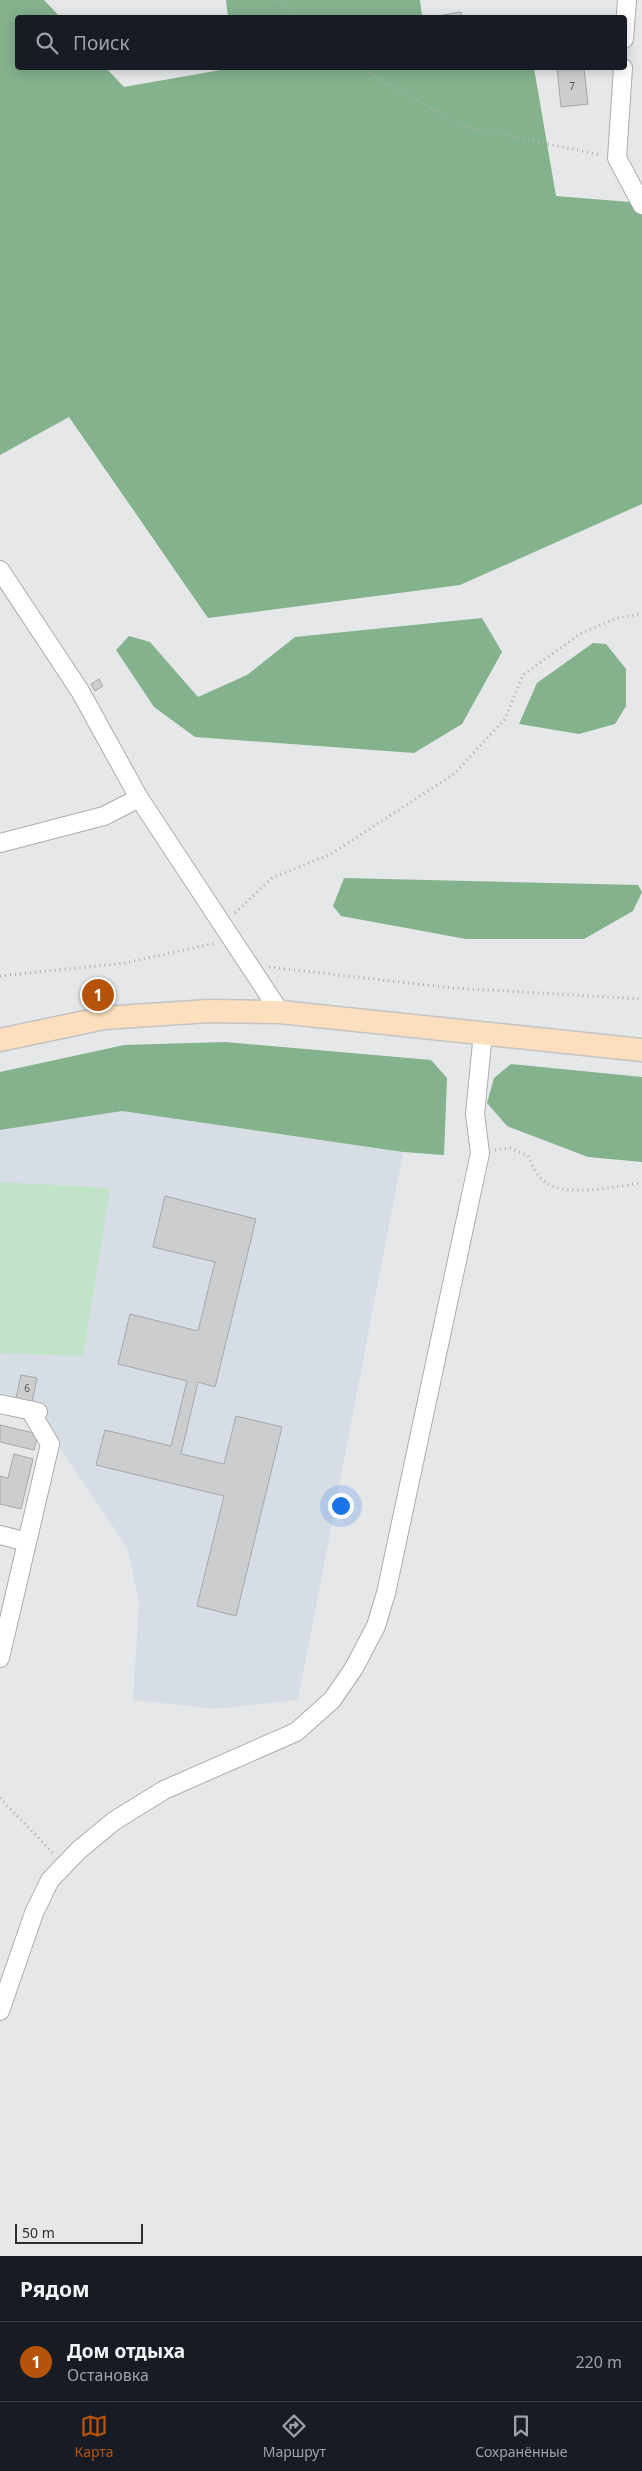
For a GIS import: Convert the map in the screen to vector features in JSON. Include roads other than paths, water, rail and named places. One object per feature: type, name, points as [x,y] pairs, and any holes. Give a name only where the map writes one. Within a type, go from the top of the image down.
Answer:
[{"type":"main road","points":[[0,1040],[104,1018],[209,1011],[280,1012],[642,1050]]},
{"type":"street","points":[[626,15],[627,0]]},
{"type":"street","points":[[623,70],[617,158],[642,205]]},
{"type":"street","points":[[0,570],[80,691],[139,798],[280,1012]]},
{"type":"street","points":[[0,843],[104,816],[139,798]]},
{"type":"street","points":[[0,2011],[34,1913],[50,1880],[114,1821],[164,1790],[296,1732],[332,1700],[354,1668],[376,1626],[386,1593],[480,1153],[476,1114],[483,1034]]},
{"type":"street","points":[[0,1404],[34,1411],[50,1444],[0,1658]]},
{"type":"street","points":[[0,1535],[27,1542]]},
{"type":"place","name":"Дом отдыха","points":[[98,995]]}]
